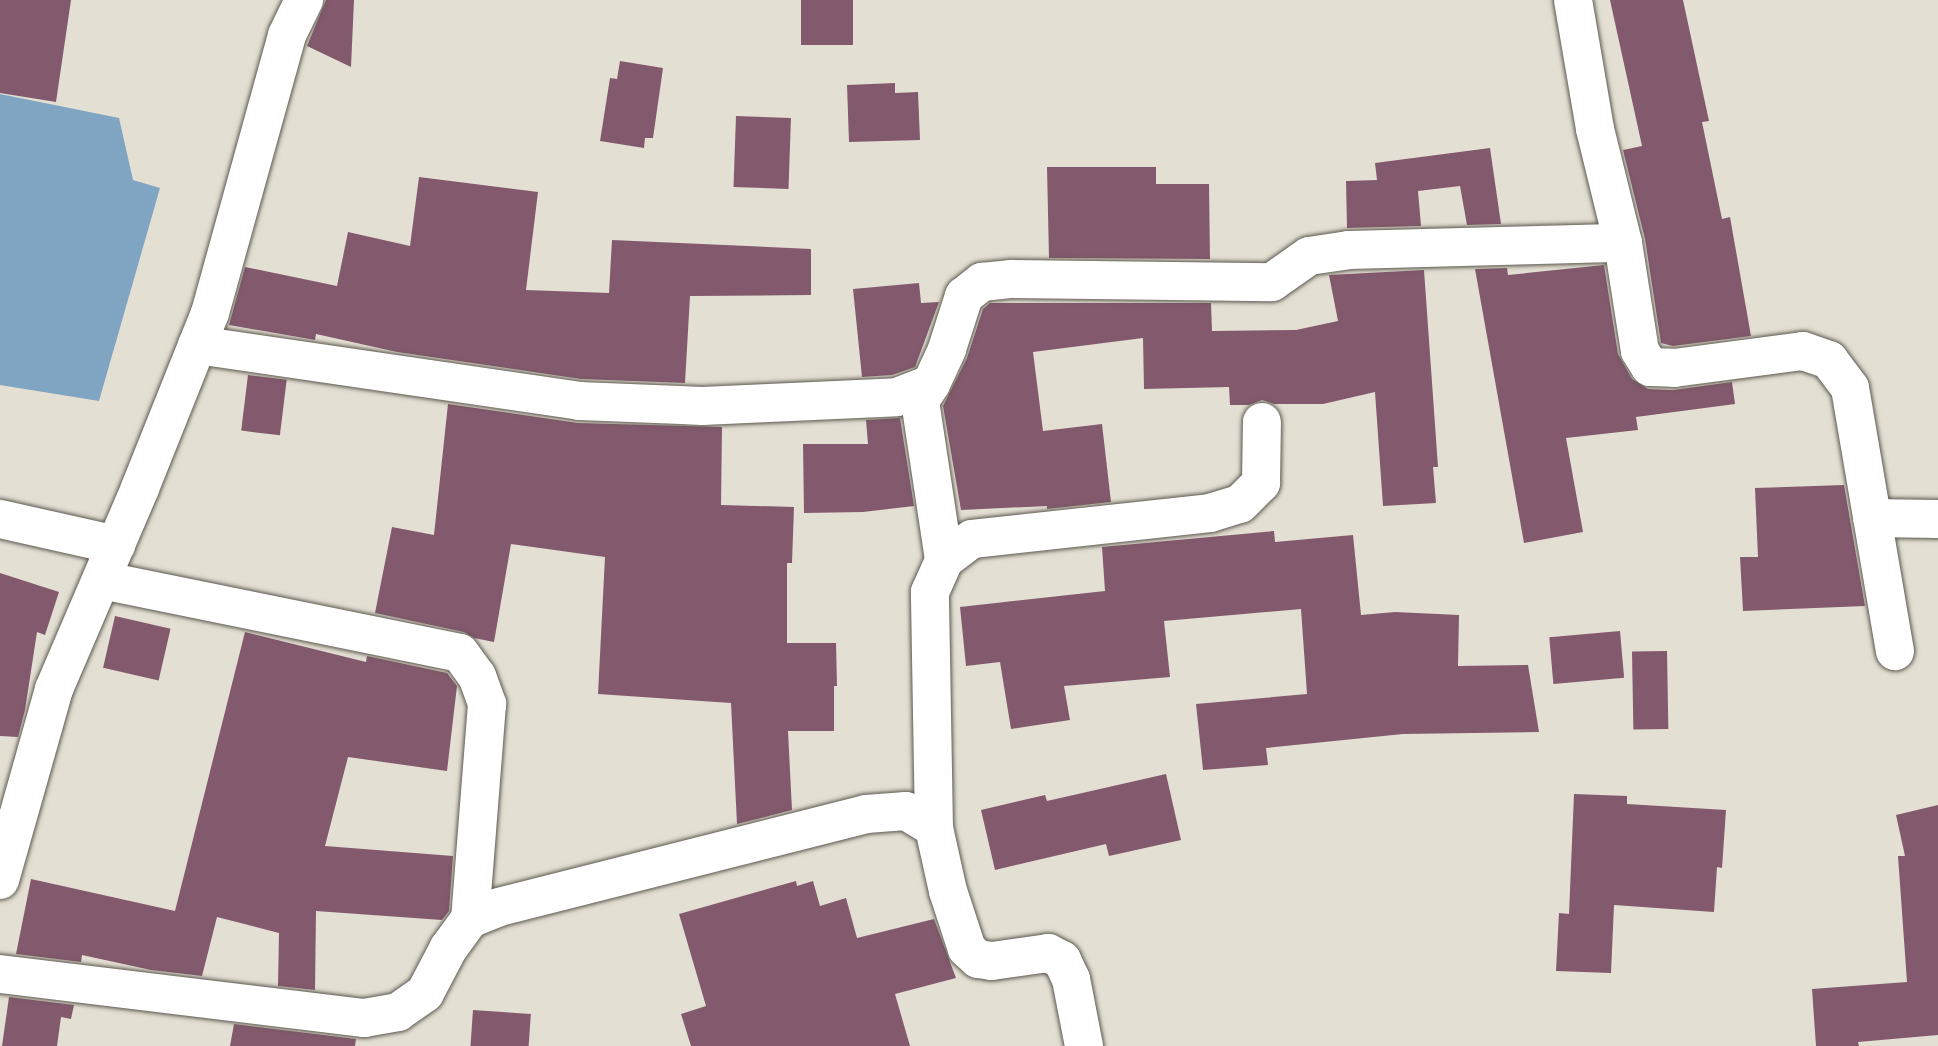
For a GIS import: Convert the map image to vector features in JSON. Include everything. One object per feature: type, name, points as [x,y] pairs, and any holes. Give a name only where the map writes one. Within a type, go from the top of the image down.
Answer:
[{"type":"street","points":[[0,880],[54,689],[210,313],[287,34],[304,0]]},
{"type":"street","points":[[1573,0],[1595,128],[1623,243],[1640,351],[1650,367],[1674,368],[1803,351],[1829,360],[1850,388],[1895,651]]},
{"type":"street","points":[[944,560],[920,401],[947,349],[964,296],[982,282],[1012,279],[1272,282],[1309,256],[1349,250],[1623,243]]},
{"type":"street","points":[[197,345],[579,401],[702,406],[883,398],[897,397],[931,384]]},
{"type":"street","points":[[1084,1046],[1072,979],[1062,960],[1048,953],[992,961],[978,959],[967,949],[948,891],[933,828],[930,592],[944,560],[972,539],[1210,513],[1240,504],[1261,483],[1262,422]]},
{"type":"street","points":[[1872,518],[1938,519]]},
{"type":"street","points":[[0,519],[116,545]]},
{"type":"street","points":[[101,580],[460,653],[477,676],[487,704],[470,919]]},
{"type":"street","points":[[0,974],[364,1018],[398,1012],[425,993],[448,949],[470,919],[499,907],[866,814],[906,811],[933,828]]},
{"type":"water","points":[[0,94],[119,118],[133,180],[160,188],[99,401],[0,385]]},
{"type":"building","points":[[0,0],[71,0],[56,102],[0,93]]},
{"type":"building","points":[[326,0],[354,0],[351,67],[307,46]]},
{"type":"building","points":[[801,0],[853,0],[853,45],[801,45]]},
{"type":"building","points":[[1610,0],[1683,0],[1709,121],[1702,122],[1722,219],[1730,217],[1751,336],[1673,346],[1661,343],[1645,239],[1623,150],[1642,146]]},
{"type":"building","points":[[620,61],[663,68],[653,138],[645,138],[644,148],[600,141],[610,78],[617,79]]},
{"type":"building","points":[[895,83],[895,93],[918,92],[920,140],[849,142],[847,85]]},
{"type":"building","points":[[736,116],[791,118],[788,189],[734,187]]},
{"type":"building","points":[[1490,148],[1501,224],[1467,225],[1460,186],[1418,191],[1421,226],[1347,228],[1346,181],[1377,180],[1375,163]]},
{"type":"building","points":[[1047,167],[1156,167],[1156,184],[1209,184],[1210,259],[1049,258]]},
{"type":"building","points":[[419,177],[538,192],[526,290],[609,293],[612,240],[811,249],[811,295],[690,296],[685,383],[581,379],[397,352],[316,334],[315,340],[229,325],[245,267],[337,286],[348,232],[410,246]]},
{"type":"building","points":[[1604,265],[1618,354],[1632,379],[1648,389],[1673,390],[1732,382],[1735,404],[1636,417],[1638,430],[1566,438],[1583,532],[1524,543],[1475,269],[1507,268],[1508,275]]},
{"type":"building","points":[[1424,270],[1438,467],[1433,467],[1436,503],[1383,506],[1375,392],[1323,404],[1274,404],[1262,400],[1249,405],[1230,405],[1229,387],[1144,389],[1143,338],[1033,352],[1043,431],[1102,424],[1111,502],[1047,509],[1047,506],[961,510],[943,406],[967,358],[983,309],[990,303],[1211,303],[1212,331],[1296,330],[1338,321],[1329,275]]},
{"type":"building","points":[[919,283],[921,303],[939,302],[915,367],[892,375],[862,377],[853,289]]},
{"type":"building","points":[[248,375],[287,380],[280,435],[241,431]]},
{"type":"building","points":[[448,404],[578,423],[722,427],[721,505],[794,507],[792,563],[787,563],[787,643],[836,643],[837,686],[834,686],[834,731],[788,731],[792,810],[737,824],[731,703],[598,694],[605,557],[511,544],[494,642],[474,638],[464,632],[375,613],[392,527],[434,535]]},
{"type":"building","points":[[900,418],[914,506],[863,512],[804,513],[803,444],[868,444],[866,420]]},
{"type":"building","points":[[1844,485],[1865,606],[1743,611],[1740,557],[1758,557],[1755,488]]},
{"type":"building","points":[[1274,531],[1275,542],[1353,535],[1361,615],[1395,612],[1459,615],[1458,666],[1528,665],[1539,732],[1403,734],[1266,748],[1268,765],[1203,770],[1196,704],[1307,694],[1301,609],[1164,621],[1170,677],[1064,686],[1070,720],[1011,729],[1000,662],[966,666],[960,607],[1105,591],[1102,547]]},
{"type":"building","points":[[0,573],[59,592],[45,635],[37,632],[18,737],[0,736]]},
{"type":"building","points":[[115,616],[171,629],[159,680],[103,668]]},
{"type":"building","points":[[1620,631],[1624,678],[1553,684],[1549,637]]},
{"type":"building","points":[[245,632],[366,662],[367,656],[447,673],[457,686],[447,771],[348,757],[325,846],[453,856],[449,911],[442,920],[316,911],[315,990],[278,986],[279,933],[217,917],[202,976],[151,970],[82,955],[81,962],[16,954],[31,879],[175,911]]},
{"type":"building","points":[[1667,651],[1668,729],[1633,730],[1632,652]]},
{"type":"building","points":[[1166,774],[1181,840],[1109,856],[1106,844],[995,870],[981,810],[1045,795],[1047,801]]},
{"type":"building","points":[[1574,794],[1627,796],[1627,804],[1726,810],[1722,868],[1717,867],[1714,912],[1614,905],[1611,973],[1556,971],[1559,913],[1569,914]]},
{"type":"building","points":[[1938,805],[1938,1035],[1858,1042],[1859,1046],[1816,1046],[1812,989],[1907,982],[1898,856],[1905,856],[1896,815]]},
{"type":"building","points":[[796,881],[797,886],[813,881],[820,906],[846,898],[857,938],[934,919],[956,978],[895,994],[910,1046],[691,1046],[681,1014],[706,1006],[679,914]]},
{"type":"building","points":[[9,997],[74,1005],[71,1019],[61,1017],[57,1046],[2,1046]]},
{"type":"building","points":[[473,1010],[531,1014],[529,1046],[470,1046]]},
{"type":"building","points":[[234,1024],[356,1039],[355,1046],[230,1046]]}]
